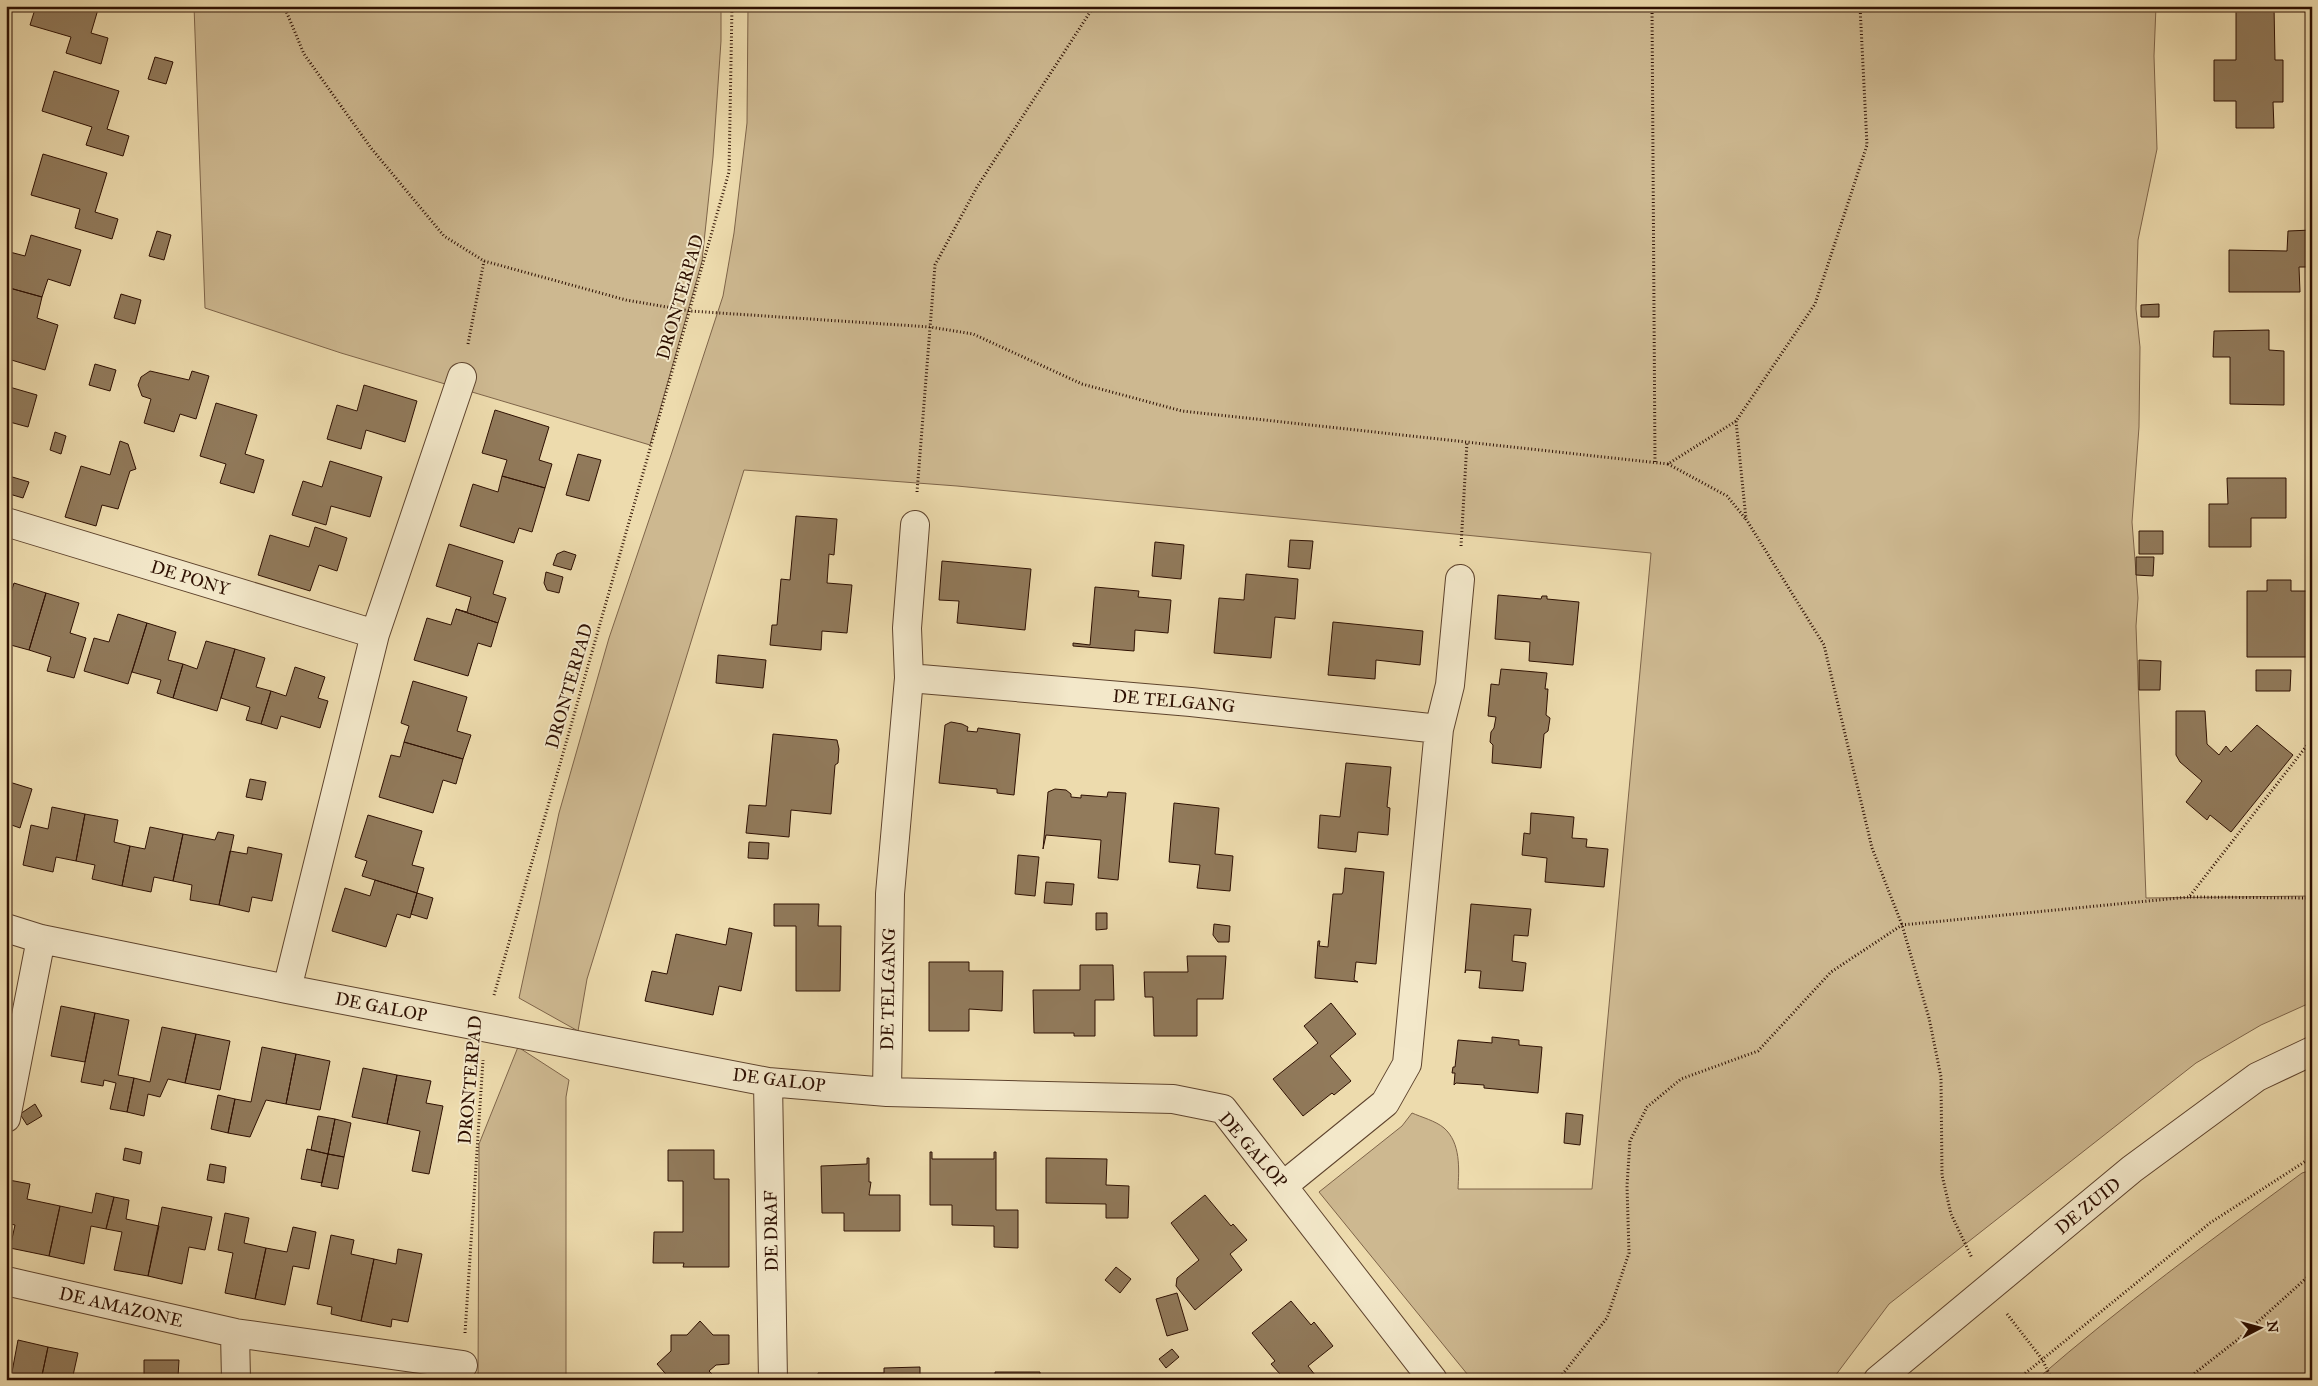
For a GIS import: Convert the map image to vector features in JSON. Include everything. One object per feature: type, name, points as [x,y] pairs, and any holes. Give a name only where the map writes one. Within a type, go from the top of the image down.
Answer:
[{"type":"street","points":[[287,989],[374,634],[462,377]]},
{"type":"street","name":"DE PONY","points":[[6,522],[374,634]]},
{"type":"street","name":"DE TELGANG","points":[[887,1092],[890,894],[909,678],[907,628],[915,525]]},
{"type":"street","points":[[1284,1185],[1385,1103],[1407,1064],[1439,729],[1450,685],[1460,579]]},
{"type":"street","name":"DE TELGANG","points":[[909,678],[1191,702],[1439,729]]},
{"type":"street","name":"DE GALOP","points":[[6,928],[41,938],[287,989],[768,1082],[887,1092],[1173,1099],[1223,1109],[1284,1185],[1433,1380]]},
{"type":"street","points":[[6,1118],[41,938]]},
{"type":"street","name":"DE ZUID","points":[[1878,1380],[2132,1169],[2257,1077],[2312,1051]]},
{"type":"street","name":"DE DRAF","points":[[768,1082],[773,1380]]},
{"type":"street","name":"DE AMAZONE","points":[[6,1281],[235,1333],[463,1365]]},
{"type":"street","points":[[235,1333],[236,1380]]},
{"type":"path","points":[[284,6],[304,54],[372,148],[444,236],[484,261],[626,300],[690,311],[930,327],[973,334],[1082,384],[1182,411],[1668,464],[1727,496],[1746,518],[1824,645],[1872,848],[1902,924],[1929,1018],[1941,1077],[1942,1175],[1951,1214],[1987,1289],[2042,1359],[2052,1380]]},
{"type":"path","name":"DRONTERPAD","points":[[463,1365],[485,1026],[531,872],[729,172],[732,6]]},
{"type":"path","points":[[915,525],[935,265],[977,187],[1094,6]]},
{"type":"path","points":[[1652,6],[1655,463]]},
{"type":"path","points":[[1668,464],[1736,421],[1815,304],[1867,145],[1860,6]]},
{"type":"path","points":[[462,377],[484,261]]},
{"type":"path","points":[[1736,421],[1746,518]]},
{"type":"path","points":[[1460,579],[1467,442]]},
{"type":"path","points":[[2189,897],[2312,739]]},
{"type":"path","points":[[1558,1380],[1607,1318],[1629,1253],[1627,1186],[1630,1141],[1646,1107],[1680,1079],[1758,1052],[1832,972],[1902,924],[2189,897],[2312,898]]},
{"type":"path","points":[[2016,1380],[2210,1223],[2312,1157]]},
{"type":"path","points":[[2186,1380],[2241,1337],[2312,1273]]},
{"type":"shaded area","points":[[194,6],[721,6],[721,41],[713,157],[702,261],[650,445],[341,353],[205,308]]},
{"type":"shaded area","points":[[748,6],[2156,6],[2154,56],[2157,149],[2138,240],[2136,309],[2140,347],[2139,427],[2132,522],[2138,598],[2136,626],[2146,898],[2312,896],[2312,1002],[2261,1025],[2196,1063],[1889,1304],[1832,1380],[1472,1380],[1319,1192],[1402,1126],[1412,1113],[1437,1123],[1450,1134],[1458,1157],[1458,1189],[1592,1189],[1651,553],[957,486],[744,470],[587,979],[578,1031],[519,998],[559,813],[609,638],[723,296],[734,233],[747,123]]},
{"type":"shaded area","points":[[518,1047],[569,1080],[566,1097],[566,1380],[478,1380],[479,1144]]},
{"type":"shaded area","points":[[2312,1170],[2312,1380],[2036,1380],[2101,1326],[2234,1223],[2302,1173]]},
{"type":"building","points":[[36,6],[99,6],[91,33],[108,38],[101,64],[66,53],[71,37],[30,25]]},
{"type":"building","points":[[2236,6],[2274,6],[2275,60],[2283,60],[2283,102],[2273,102],[2274,128],[2236,128],[2236,101],[2214,101],[2214,60],[2236,60]]},
{"type":"building","points":[[155,57],[173,62],[166,84],[148,79]]},
{"type":"building","points":[[54,71],[119,91],[107,129],[129,136],[123,156],[86,145],[92,127],[42,111]]},
{"type":"building","points":[[43,154],[107,173],[95,212],[118,219],[112,239],[75,228],[80,209],[31,195]]},
{"type":"building","points":[[2312,230],[2312,267],[2299,267],[2300,292],[2229,292],[2229,250],[2287,251],[2288,231]]},
{"type":"building","points":[[157,231],[171,235],[164,260],[149,256]]},
{"type":"building","points":[[31,235],[81,250],[70,286],[48,279],[42,297],[6,287],[6,251],[25,256]]},
{"type":"building","points":[[6,287],[42,297],[37,318],[58,325],[45,370],[8,359],[10,350],[6,348]]},
{"type":"building","points":[[121,294],[141,300],[135,324],[114,318]]},
{"type":"building","points":[[2159,304],[2159,317],[2141,317],[2141,305]]},
{"type":"building","points":[[2269,330],[2269,350],[2284,351],[2284,405],[2230,404],[2230,357],[2213,357],[2214,331]]},
{"type":"building","points":[[95,364],[116,370],[110,391],[89,385]]},
{"type":"building","points":[[150,371],[189,380],[192,371],[209,376],[196,419],[180,414],[174,432],[144,423],[151,399],[142,396],[138,385],[141,377]]},
{"type":"building","points":[[364,385],[417,401],[405,442],[366,430],[361,449],[327,439],[337,405],[357,411]]},
{"type":"building","points":[[6,386],[37,395],[28,427],[6,421]]},
{"type":"building","points":[[216,403],[257,415],[245,454],[264,460],[254,493],[220,483],[226,464],[200,456]]},
{"type":"building","points":[[495,410],[549,427],[539,460],[552,464],[545,488],[502,476],[507,460],[482,453]]},
{"type":"building","points":[[55,432],[66,436],[61,454],[50,450]]},
{"type":"building","points":[[120,441],[128,444],[136,469],[130,471],[118,509],[102,505],[96,526],[65,517],[81,466],[110,475]]},
{"type":"building","points":[[578,454],[601,460],[589,501],[566,495]]},
{"type":"building","points":[[330,461],[382,477],[370,517],[331,506],[326,525],[292,515],[303,481],[322,487]]},
{"type":"building","points":[[6,464],[11,472],[9,476],[29,482],[23,498],[6,493]]},
{"type":"building","points":[[502,476],[545,488],[532,532],[519,528],[514,543],[460,526],[473,484],[498,492]]},
{"type":"building","points":[[2227,478],[2286,478],[2286,518],[2251,518],[2251,547],[2209,547],[2209,504],[2228,504]]},
{"type":"building","points":[[796,516],[837,519],[834,555],[829,554],[827,583],[852,585],[847,633],[822,631],[821,650],[770,645],[772,625],[777,625],[781,579],[790,580]]},
{"type":"building","points":[[315,527],[347,538],[337,571],[319,565],[310,591],[258,575],[270,535],[309,547]]},
{"type":"building","points":[[2139,531],[2163,531],[2163,554],[2139,554]]},
{"type":"building","points":[[1290,540],[1313,541],[1310,569],[1288,567]]},
{"type":"building","points":[[1155,542],[1184,545],[1181,579],[1152,576]]},
{"type":"building","points":[[449,544],[503,561],[493,594],[506,598],[498,623],[456,609],[467,612],[471,597],[436,586]]},
{"type":"building","points":[[564,551],[576,555],[571,570],[553,565],[557,554]]},
{"type":"building","points":[[2136,557],[2154,557],[2153,576],[2136,575]]},
{"type":"building","points":[[942,561],[1031,569],[1025,630],[957,623],[959,601],[939,600]]},
{"type":"building","points":[[546,572],[563,577],[559,593],[547,590],[544,583]]},
{"type":"building","points":[[1246,574],[1298,579],[1295,619],[1275,617],[1271,658],[1214,653],[1219,598],[1244,600]]},
{"type":"building","points":[[2267,580],[2291,580],[2291,591],[2312,591],[2312,657],[2247,657],[2247,591],[2267,591]]},
{"type":"building","points":[[14,583],[46,593],[29,650],[7,644],[6,647],[6,608]]},
{"type":"building","points":[[1095,587],[1139,591],[1138,597],[1171,600],[1168,633],[1135,630],[1134,651],[1073,646],[1073,643],[1090,645]]},
{"type":"building","points":[[46,593],[79,603],[70,633],[86,638],[74,678],[47,671],[51,657],[29,650]]},
{"type":"building","points":[[1498,595],[1541,599],[1542,596],[1547,596],[1547,599],[1579,602],[1573,665],[1529,661],[1530,642],[1495,639]]},
{"type":"building","points":[[456,609],[498,623],[491,647],[478,643],[468,676],[414,660],[427,618],[451,625]]},
{"type":"building","points":[[118,614],[147,623],[128,684],[84,671],[94,638],[109,642]]},
{"type":"building","points":[[1333,622],[1423,631],[1420,665],[1376,660],[1375,679],[1328,675]]},
{"type":"building","points":[[147,623],[176,632],[168,660],[183,664],[173,698],[157,693],[161,680],[132,672]]},
{"type":"building","points":[[206,641],[235,649],[217,711],[173,698],[183,664],[197,669]]},
{"type":"building","points":[[235,649],[265,658],[256,687],[271,691],[261,724],[246,720],[250,707],[221,698]]},
{"type":"building","points":[[718,655],[766,660],[763,688],[716,683]]},
{"type":"building","points":[[2139,660],[2161,661],[2160,690],[2139,690]]},
{"type":"building","points":[[295,667],[325,677],[318,698],[328,701],[320,728],[281,716],[277,729],[261,724],[271,691],[286,696]]},
{"type":"building","points":[[1501,669],[1547,673],[1545,689],[1548,689],[1546,715],[1550,718],[1548,731],[1544,734],[1541,768],[1492,763],[1493,745],[1490,742],[1496,717],[1488,716],[1491,684],[1499,685]]},
{"type":"building","points":[[2256,670],[2291,670],[2290,691],[2256,691]]},
{"type":"building","points":[[413,681],[467,697],[457,731],[471,735],[463,759],[404,742],[409,726],[401,723]]},
{"type":"building","points":[[2176,711],[2205,711],[2207,744],[2219,755],[2226,746],[2231,752],[2257,725],[2293,755],[2231,832],[2210,815],[2207,820],[2186,802],[2202,781],[2180,762],[2176,755]]},
{"type":"building","points":[[951,722],[968,727],[967,731],[977,732],[978,728],[1020,734],[1014,795],[997,793],[997,789],[939,783],[945,725]]},
{"type":"building","points":[[773,734],[837,740],[839,749],[838,763],[835,765],[831,814],[791,810],[789,837],[746,833],[749,805],[766,806]]},
{"type":"building","points":[[404,742],[463,759],[456,784],[443,780],[433,813],[379,797],[391,755],[400,757]]},
{"type":"building","points":[[1346,763],[1391,767],[1387,807],[1390,808],[1388,835],[1358,832],[1356,852],[1318,848],[1320,815],[1340,817]]},
{"type":"building","points":[[250,779],[266,782],[262,800],[246,797]]},
{"type":"building","points":[[6,781],[32,789],[20,828],[6,823]]},
{"type":"building","points":[[1055,789],[1066,790],[1071,794],[1071,797],[1081,798],[1081,795],[1107,797],[1108,792],[1126,793],[1118,880],[1098,878],[1101,840],[1046,835],[1043,849],[1048,792]]},
{"type":"building","points":[[1174,803],[1219,808],[1215,854],[1233,856],[1230,891],[1197,888],[1200,865],[1169,862]]},
{"type":"building","points":[[52,807],[85,814],[76,861],[56,857],[53,872],[23,865],[31,825],[48,829]]},
{"type":"building","points":[[1531,813],[1574,817],[1572,838],[1587,839],[1586,847],[1608,849],[1604,887],[1545,882],[1547,858],[1522,855],[1524,833],[1530,834]]},
{"type":"building","points":[[85,814],[118,820],[114,842],[130,846],[122,886],[92,879],[95,865],[76,861]]},
{"type":"building","points":[[368,815],[422,831],[412,865],[424,868],[417,893],[362,876],[367,861],[355,857]]},
{"type":"building","points":[[150,827],[183,834],[173,881],[154,877],[151,892],[122,886],[130,846],[145,849]]},
{"type":"building","points":[[218,832],[234,835],[219,905],[190,900],[192,885],[173,881],[183,834],[215,840]]},
{"type":"building","points":[[749,842],[769,843],[768,859],[748,858]]},
{"type":"building","points":[[248,847],[282,854],[272,901],[252,897],[249,912],[219,905],[230,851],[247,854]]},
{"type":"building","points":[[1018,855],[1039,857],[1035,896],[1015,894]]},
{"type":"building","points":[[1345,868],[1384,872],[1376,964],[1356,962],[1354,980],[1358,982],[1315,978],[1318,941],[1320,941],[1319,946],[1328,947],[1333,894],[1342,894],[1343,892]]},
{"type":"building","points":[[375,880],[417,893],[410,918],[397,914],[386,947],[332,931],[345,888],[370,896]]},
{"type":"building","points":[[1046,882],[1074,884],[1072,905],[1044,903]]},
{"type":"building","points":[[417,893],[433,898],[427,919],[411,914]]},
{"type":"building","points":[[774,904],[819,904],[818,926],[841,926],[840,991],[796,991],[796,926],[774,926]]},
{"type":"building","points":[[1471,904],[1531,909],[1528,936],[1514,935],[1512,961],[1526,963],[1523,991],[1479,988],[1481,971],[1466,970],[1465,973]]},
{"type":"building","points":[[1096,913],[1107,913],[1107,929],[1096,930]]},
{"type":"building","points":[[1214,924],[1230,926],[1229,942],[1218,942],[1213,935]]},
{"type":"building","points":[[729,928],[752,933],[741,991],[719,986],[713,1015],[645,1001],[652,971],[667,974],[676,934],[726,945]]},
{"type":"building","points":[[1187,956],[1226,956],[1223,999],[1197,999],[1197,1036],[1154,1036],[1153,997],[1145,997],[1144,972],[1188,972]]},
{"type":"building","points":[[929,962],[969,962],[969,971],[1003,971],[1002,1011],[969,1009],[969,1031],[929,1031]]},
{"type":"building","points":[[1080,965],[1113,965],[1114,1000],[1095,1000],[1095,1036],[1074,1036],[1074,1033],[1034,1033],[1033,990],[1080,990]]},
{"type":"building","points":[[1331,1003],[1356,1034],[1330,1056],[1351,1081],[1303,1116],[1273,1079],[1318,1043],[1304,1026]]},
{"type":"building","points":[[61,1006],[95,1013],[85,1062],[51,1056]]},
{"type":"building","points":[[95,1013],[129,1020],[118,1075],[134,1078],[127,1112],[110,1109],[116,1083],[104,1080],[103,1086],[81,1082]]},
{"type":"building","points":[[162,1027],[196,1034],[185,1083],[168,1079],[160,1097],[148,1094],[144,1116],[127,1112],[134,1078],[150,1082]]},
{"type":"building","points":[[196,1034],[230,1041],[220,1090],[185,1083]]},
{"type":"building","points":[[1492,1037],[1519,1040],[1519,1045],[1542,1047],[1538,1093],[1484,1088],[1484,1085],[1456,1083],[1454,1085],[1455,1073],[1452,1073],[1453,1067],[1455,1067],[1458,1040],[1492,1043]]},
{"type":"building","points":[[262,1047],[296,1054],[286,1104],[266,1100],[250,1137],[228,1133],[235,1099],[251,1102]]},
{"type":"building","points":[[296,1054],[330,1061],[320,1110],[286,1104]]},
{"type":"building","points":[[363,1068],[397,1075],[387,1124],[352,1117]]},
{"type":"building","points":[[397,1075],[431,1081],[426,1103],[443,1106],[429,1174],[412,1171],[420,1131],[387,1124]]},
{"type":"building","points":[[218,1095],[235,1099],[228,1133],[211,1129]]},
{"type":"building","points":[[35,1104],[42,1116],[27,1125],[20,1114]]},
{"type":"building","points":[[1566,1113],[1583,1115],[1580,1145],[1564,1143]]},
{"type":"building","points":[[318,1116],[335,1119],[328,1154],[311,1150]]},
{"type":"building","points":[[335,1119],[351,1123],[344,1157],[328,1154]]},
{"type":"building","points":[[125,1148],[142,1152],[140,1164],[123,1160]]},
{"type":"building","points":[[307,1149],[328,1154],[322,1183],[301,1179]]},
{"type":"building","points":[[668,1150],[714,1150],[714,1179],[729,1179],[729,1267],[683,1267],[684,1263],[653,1263],[654,1232],[683,1232],[683,1181],[668,1181]]},
{"type":"building","points":[[930,1152],[932,1152],[932,1159],[994,1159],[994,1152],[996,1152],[996,1210],[1018,1210],[1018,1248],[994,1247],[994,1226],[952,1225],[952,1205],[930,1205]]},
{"type":"building","points":[[328,1154],[344,1157],[338,1189],[321,1186]]},
{"type":"building","points":[[867,1158],[869,1158],[869,1182],[871,1182],[869,1195],[900,1195],[900,1231],[844,1231],[844,1213],[822,1213],[821,1166],[867,1164]]},
{"type":"building","points":[[1046,1158],[1107,1159],[1106,1185],[1129,1186],[1128,1218],[1106,1218],[1106,1204],[1046,1203]]},
{"type":"building","points":[[210,1164],[226,1167],[224,1183],[207,1180]]},
{"type":"building","points":[[9,1180],[30,1184],[27,1199],[60,1206],[49,1256],[10,1248],[15,1225],[6,1223],[6,1195]]},
{"type":"building","points":[[96,1193],[114,1197],[106,1229],[91,1226],[84,1264],[49,1256],[60,1206],[92,1213]]},
{"type":"building","points":[[1205,1195],[1231,1226],[1233,1224],[1247,1240],[1230,1254],[1242,1270],[1195,1310],[1176,1286],[1177,1278],[1199,1260],[1171,1223]]},
{"type":"building","points":[[114,1197],[129,1200],[126,1219],[159,1226],[148,1276],[114,1270],[122,1232],[106,1229]]},
{"type":"building","points":[[162,1207],[212,1217],[205,1250],[189,1247],[182,1284],[148,1276]]},
{"type":"building","points":[[225,1213],[249,1218],[244,1243],[266,1248],[255,1299],[225,1293],[233,1253],[218,1250]]},
{"type":"building","points":[[293,1227],[316,1232],[309,1269],[293,1266],[285,1305],[255,1299],[266,1248],[287,1252]]},
{"type":"building","points":[[331,1235],[354,1240],[351,1254],[374,1259],[361,1321],[331,1314],[332,1307],[317,1304]]},
{"type":"building","points":[[398,1249],[422,1254],[408,1322],[392,1319],[391,1327],[361,1321],[374,1259],[396,1264]]},
{"type":"building","points":[[1116,1267],[1131,1279],[1120,1293],[1105,1280]]},
{"type":"building","points":[[1177,1293],[1188,1330],[1167,1336],[1156,1299]]},
{"type":"building","points":[[1291,1301],[1311,1325],[1314,1322],[1333,1346],[1308,1366],[1319,1380],[1273,1380],[1280,1374],[1271,1364],[1275,1361],[1252,1333]]},
{"type":"building","points":[[700,1321],[713,1335],[729,1335],[729,1364],[716,1365],[709,1371],[718,1380],[671,1380],[657,1364],[671,1351],[671,1335],[687,1335]]},
{"type":"building","points":[[18,1340],[48,1347],[41,1380],[6,1380],[6,1371],[12,1372]]},
{"type":"building","points":[[48,1347],[78,1353],[72,1380],[41,1380]]},
{"type":"building","points":[[1172,1349],[1179,1357],[1166,1368],[1159,1359]]},
{"type":"building","points":[[144,1360],[179,1360],[178,1377],[200,1377],[200,1380],[144,1378]]},
{"type":"building","points":[[920,1367],[920,1380],[818,1380],[818,1373],[884,1373],[884,1368]]},
{"type":"building","points":[[995,1372],[1040,1372],[1040,1377],[1073,1377],[1073,1380],[995,1380]]}]
